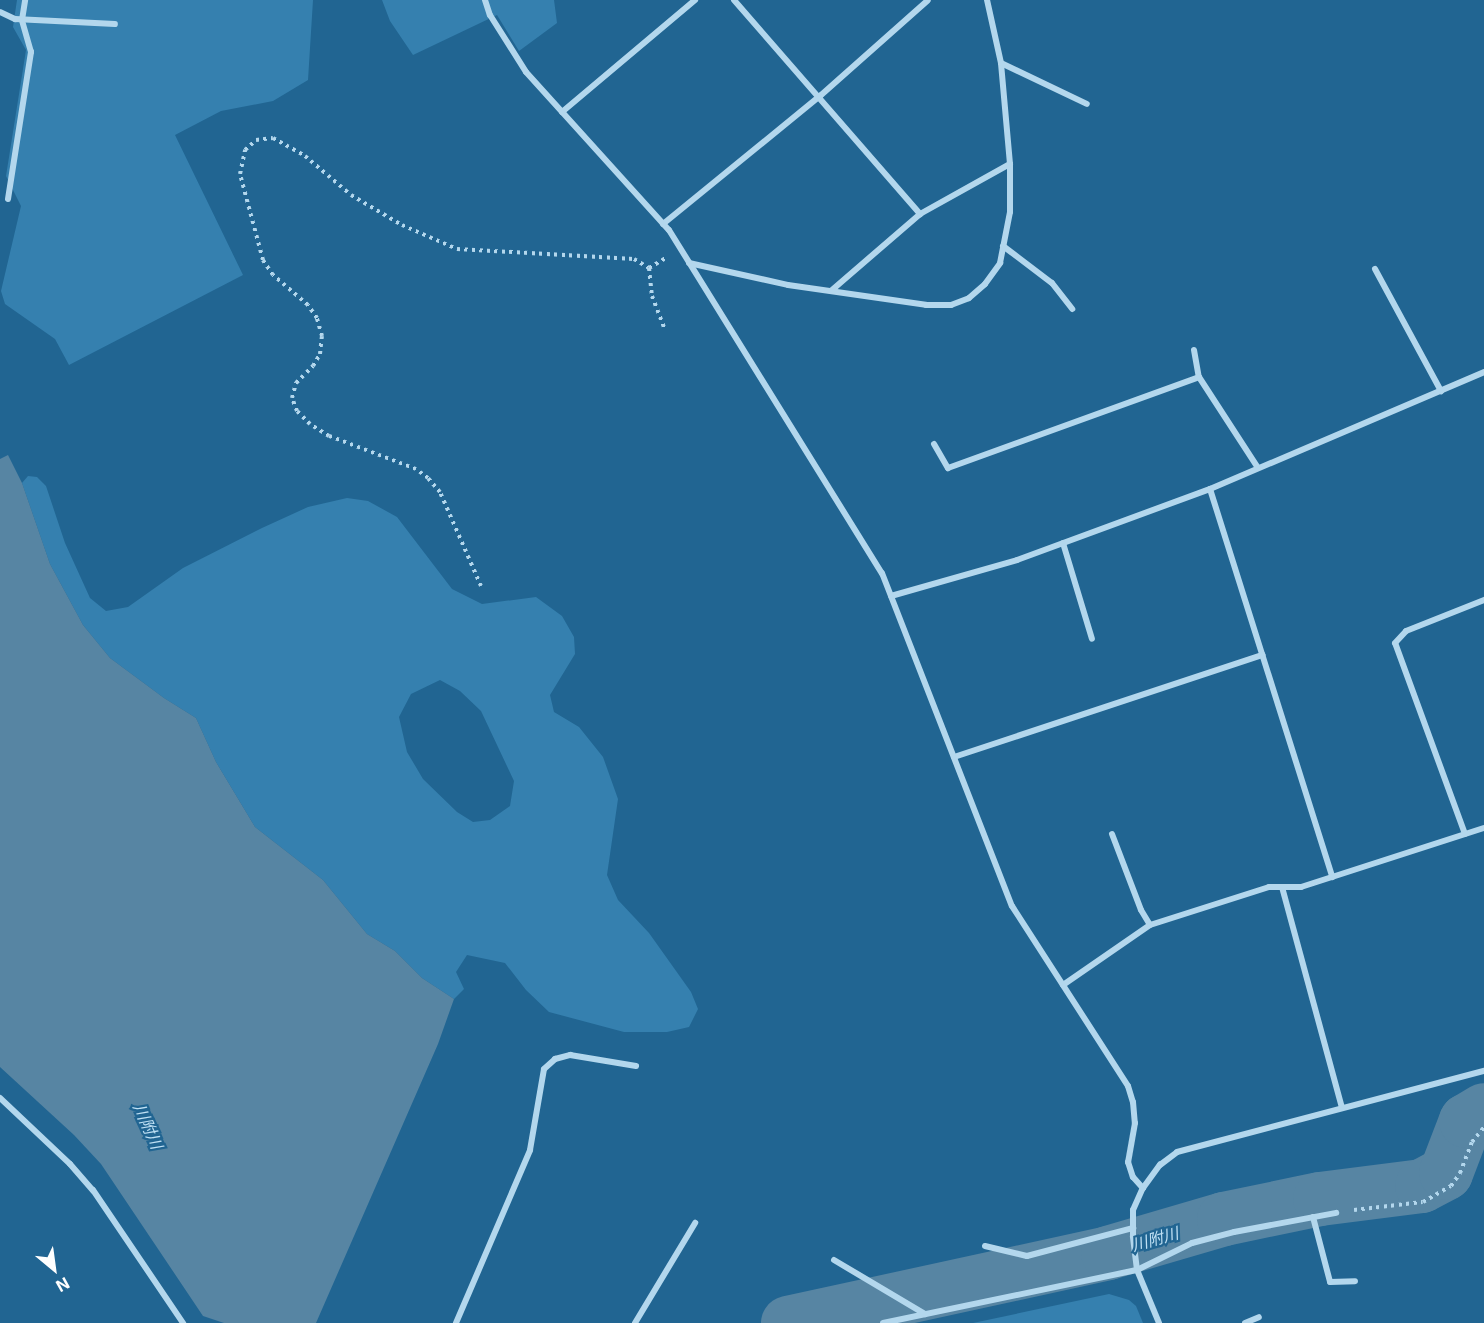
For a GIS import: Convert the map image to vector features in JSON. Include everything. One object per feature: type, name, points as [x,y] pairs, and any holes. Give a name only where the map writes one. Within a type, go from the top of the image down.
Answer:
[{"type":"street","points":[[8,199],[31,52],[22,20],[25,0]]},
{"type":"street","points":[[485,0],[490,15],[526,72],[663,224],[882,573],[1012,906],[1128,1086],[1133,1102],[1135,1123],[1128,1162],[1133,1177],[1143,1188]]},
{"type":"street","points":[[562,112],[695,0]]},
{"type":"street","points":[[734,0],[920,213]]},
{"type":"street","points":[[663,224],[820,96],[928,0]]},
{"type":"street","points":[[689,263],[788,285],[926,305],[951,305],[969,298],[986,284],[1000,263],[1010,212],[1010,164],[1001,63],[987,0]]},
{"type":"street","points":[[0,12],[22,20],[115,24]]},
{"type":"street","points":[[1001,63],[1087,104]]},
{"type":"street","points":[[832,290],[920,213],[1010,164]]},
{"type":"street","points":[[1003,246],[1052,284],[1072,309]]},
{"type":"street","points":[[1375,269],[1441,391]]},
{"type":"street","points":[[1194,350],[1199,377],[1258,468]]},
{"type":"street","points":[[891,596],[1017,560],[1210,489],[1484,372]]},
{"type":"street","points":[[934,444],[948,468],[1199,377]]},
{"type":"street","points":[[1210,489],[1332,877]]},
{"type":"street","points":[[1063,543],[1092,639]]},
{"type":"street","points":[[1465,834],[1395,643],[1406,631],[1484,600]]},
{"type":"street","points":[[954,757],[1263,656]]},
{"type":"street","points":[[1063,985],[1150,926],[1269,887],[1301,887],[1484,828]]},
{"type":"street","points":[[1112,834],[1140,910],[1150,926]]},
{"type":"street","points":[[1282,887],[1342,1108]]},
{"type":"street","points":[[456,1323],[530,1150],[544,1069],[555,1059],[570,1055],[636,1066]]},
{"type":"street","points":[[1159,1323],[1137,1270],[1133,1210],[1143,1188],[1160,1165],[1177,1152],[1484,1071]]},
{"type":"street","points":[[0,1098],[70,1164],[93,1190],[183,1323]]},
{"type":"street","points":[[883,1323],[1137,1270],[1192,1243],[1234,1232],[1336,1213]]},
{"type":"street","points":[[1313,1217],[1330,1282],[1355,1281]]},
{"type":"street","points":[[635,1323],[695,1223]]},
{"type":"street","points":[[985,1246],[1027,1256],[1133,1228]]},
{"type":"street","points":[[834,1260],[925,1314]]},
{"type":"street","points":[[1245,1323],[1259,1317]]},
{"type":"path","points":[[481,586],[440,492],[428,478],[416,469],[329,436],[310,424],[297,411],[292,398],[296,383],[313,366],[320,354],[322,336],[317,318],[308,305],[273,275],[262,260],[240,174],[245,150],[256,140],[273,138],[305,156],[351,195],[402,225],[457,249],[633,259],[650,268],[652,296],[664,328]]},
{"type":"path","points":[[1336,1213],[1423,1202],[1451,1186],[1460,1173],[1472,1142],[1484,1127]]},
{"type":"shaded area","points":[[17,0],[313,0],[308,80],[273,101],[221,111],[175,135],[243,275],[69,365],[55,339],[5,304],[1,291],[21,206],[6,176],[26,50],[13,27]]},
{"type":"shaded area","points":[[382,0],[554,0],[557,23],[519,51],[497,15],[413,55],[390,21]]},
{"type":"shaded area","points":[[28,476],[37,477],[46,486],[65,543],[90,598],[106,611],[128,607],[183,568],[262,528],[308,507],[347,498],[368,501],[397,517],[452,589],[482,604],[536,597],[562,616],[574,637],[575,654],[550,695],[554,712],[579,727],[603,757],[618,799],[607,875],[618,900],[649,933],[691,992],[698,1009],[689,1027],[667,1032],[624,1032],[549,1012],[526,990],[505,963],[467,955],[456,972],[464,989],[454,999],[422,978],[395,951],[367,934],[323,880],[255,827],[216,762],[196,718],[164,698],[110,658],[83,625],[50,564],[22,483]],"holes":[[[440,680],[460,691],[481,711],[514,781],[510,806],[490,820],[473,822],[457,812],[423,779],[407,752],[399,717],[411,694]]]},
{"type":"shaded area","points":[[1109,1294],[1129,1300],[1136,1306],[1143,1323],[973,1323]]},
{"type":"water","points":[[8,455],[22,483],[50,564],[83,625],[110,658],[164,698],[196,718],[216,762],[255,827],[323,880],[367,934],[395,951],[422,978],[454,999],[438,1044],[316,1323],[224,1323],[203,1316],[101,1164],[74,1135],[0,1067],[0,459]]},
{"type":"waterway","name":"川附川","points":[[788,1323],[1108,1253],[1224,1219],[1320,1199],[1422,1186],[1446,1173],[1466,1121],[1484,1110]]}]
